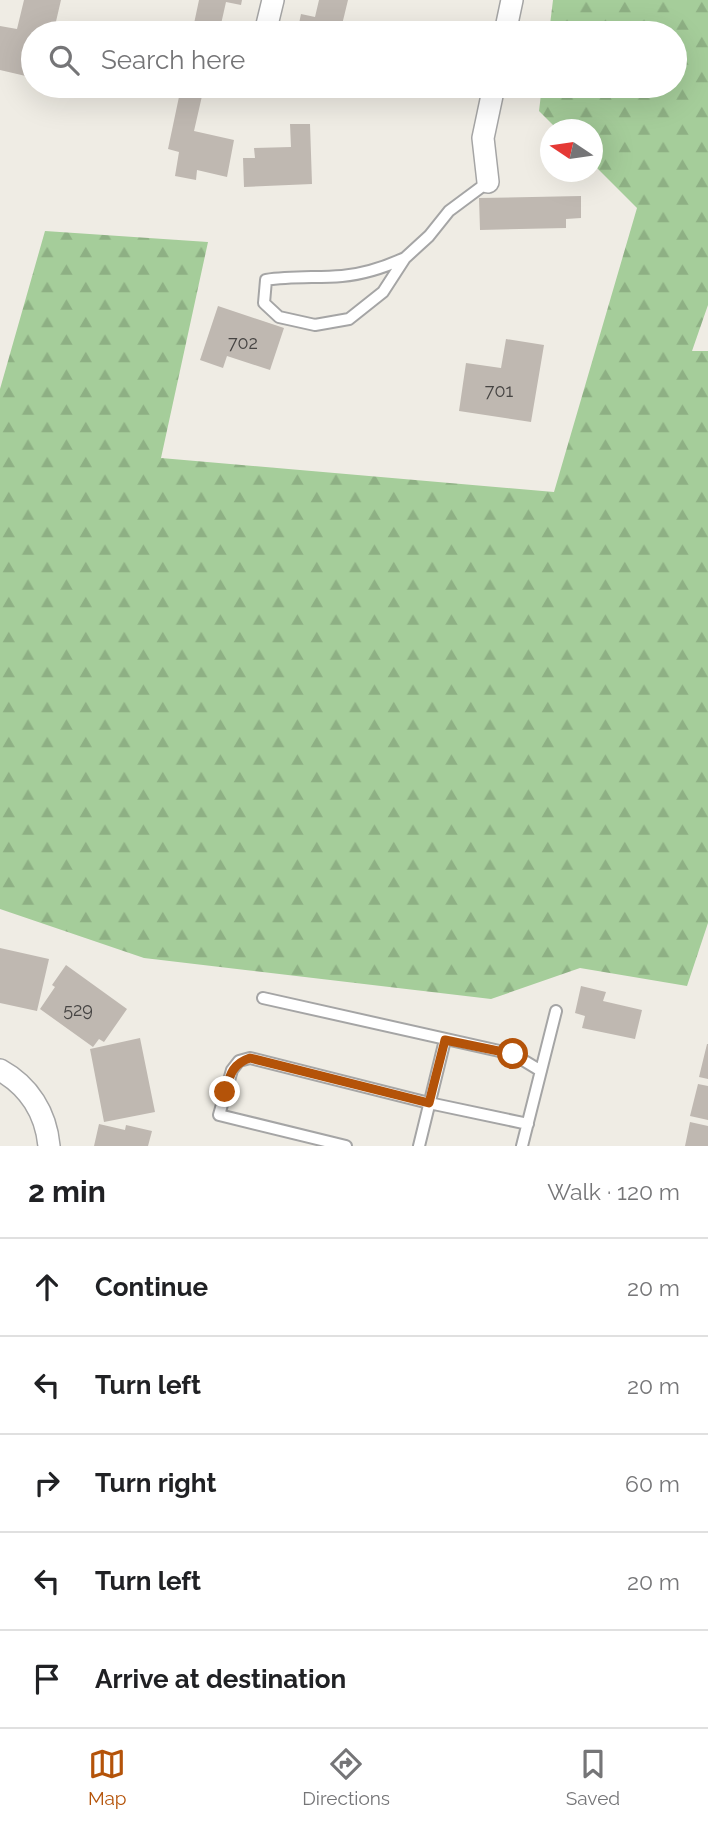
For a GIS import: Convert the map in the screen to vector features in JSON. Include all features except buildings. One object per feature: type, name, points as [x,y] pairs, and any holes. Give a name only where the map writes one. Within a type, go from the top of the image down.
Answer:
[{"type":"street","points":[[268,21],[273,0]]},
{"type":"street","points":[[508,21],[512,0]]},
{"type":"street","points":[[488,182],[483,138],[491,98]]},
{"type":"street","points":[[0,1070],[15,1078],[29,1092],[40,1111],[48,1133],[49,1146]]},
{"type":"lane","points":[[405,258],[383,268],[343,275],[266,279],[264,303],[279,317],[315,325],[349,319],[383,292],[405,258],[429,236],[449,211],[488,182]]},
{"type":"lane","points":[[263,998],[513,1054],[541,1071]]},
{"type":"lane","points":[[522,1146],[556,1011]]},
{"type":"lane","points":[[419,1146],[445,1040]]},
{"type":"lane","points":[[346,1146],[219,1115],[232,1070],[239,1061],[250,1058],[429,1103],[528,1124]]},
{"type":"green space","points":[[553,0],[708,0],[708,305],[692,351],[708,351],[708,923],[687,986],[580,968],[491,999],[144,958],[0,909],[0,389],[45,231],[208,242],[161,458],[554,492],[637,208],[603,174],[603,119],[547,119],[539,111],[541,98],[687,98],[687,21],[550,21]]},
{"type":"route","points":[[225,1092],[232,1070],[239,1061],[250,1058],[429,1103],[445,1040],[513,1054]]}]
